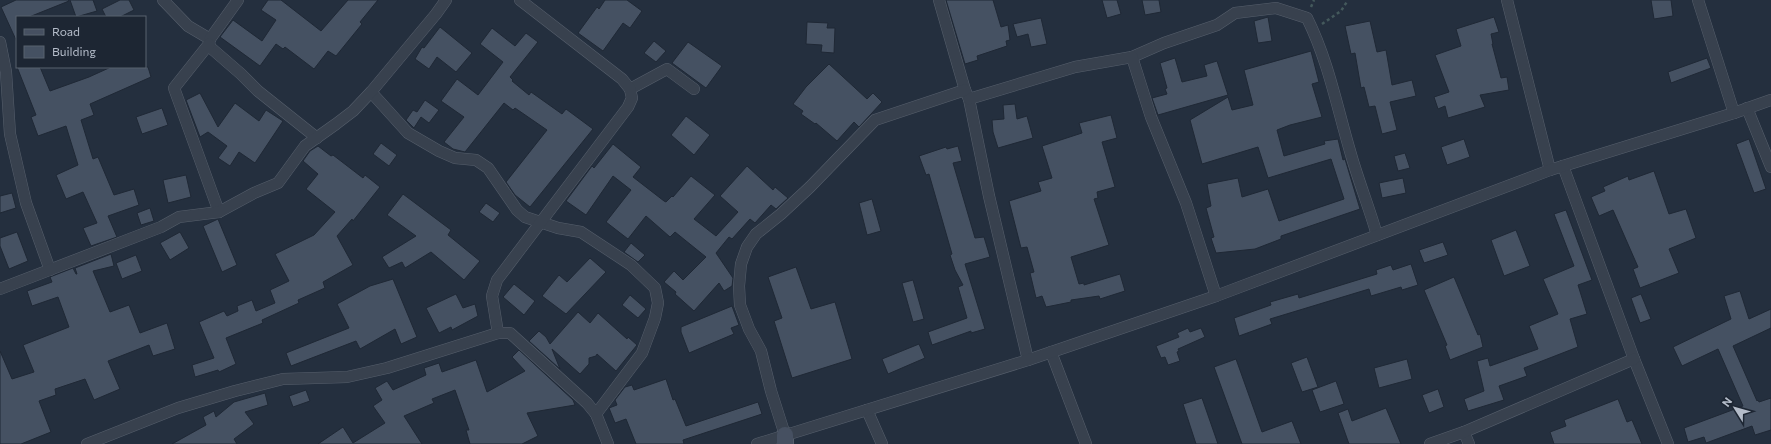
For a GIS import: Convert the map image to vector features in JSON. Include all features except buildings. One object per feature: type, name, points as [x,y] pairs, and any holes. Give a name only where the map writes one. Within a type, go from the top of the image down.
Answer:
[{"type":"street","points":[[163,0],[188,26],[209,41],[217,54],[241,74],[258,91],[317,138]]},
{"type":"street","points":[[219,212],[174,88],[238,0]]},
{"type":"street","points":[[0,288],[162,227],[179,217],[219,212],[254,193],[278,183],[305,146],[353,111],[371,92],[446,0]]},
{"type":"street","points":[[498,333],[492,296],[497,280],[628,107],[632,98],[630,89],[622,79],[520,0]]},
{"type":"street","points":[[939,0],[967,95],[989,196],[1028,360]]},
{"type":"street","points":[[1507,0],[1550,170]]},
{"type":"street","points":[[1698,0],[1734,113]]},
{"type":"street","points":[[785,439],[761,351],[749,329],[740,306],[740,272],[747,247],[756,234],[781,214],[810,187],[875,120],[1075,67],[1132,57],[1164,43],[1217,25],[1235,13],[1276,8],[1307,18],[1313,30],[1338,105],[1350,152],[1377,235]]},
{"type":"street","points":[[0,42],[6,72],[10,134],[26,203],[50,270]]},
{"type":"street","points":[[1132,57],[1151,117],[1186,203],[1216,296]]},
{"type":"street","points":[[630,89],[667,69],[694,90]]},
{"type":"street","points":[[371,92],[408,133],[439,151],[455,158],[476,160],[488,168],[517,210],[525,218],[581,232],[631,265],[655,288],[658,303],[656,318],[642,353],[596,414]]},
{"type":"street","points":[[757,444],[785,439],[867,410],[1028,360],[1216,296],[1550,170],[1734,113],[1771,100]]},
{"type":"street","points":[[1747,108],[1771,167]]},
{"type":"street","points":[[1563,166],[1634,359],[1668,444]]},
{"type":"street","points":[[87,444],[178,408],[235,391],[283,379],[346,377],[387,368],[498,333],[510,333],[587,403],[596,414],[608,444]]},
{"type":"street","points":[[1051,352],[1086,444]]},
{"type":"street","points":[[1430,444],[1464,432],[1634,359]]},
{"type":"street","points":[[867,410],[882,444]]},
{"type":"street","points":[[1464,432],[1469,444]]},
{"type":"path","points":[[1313,30],[1341,11],[1348,0]]}]
